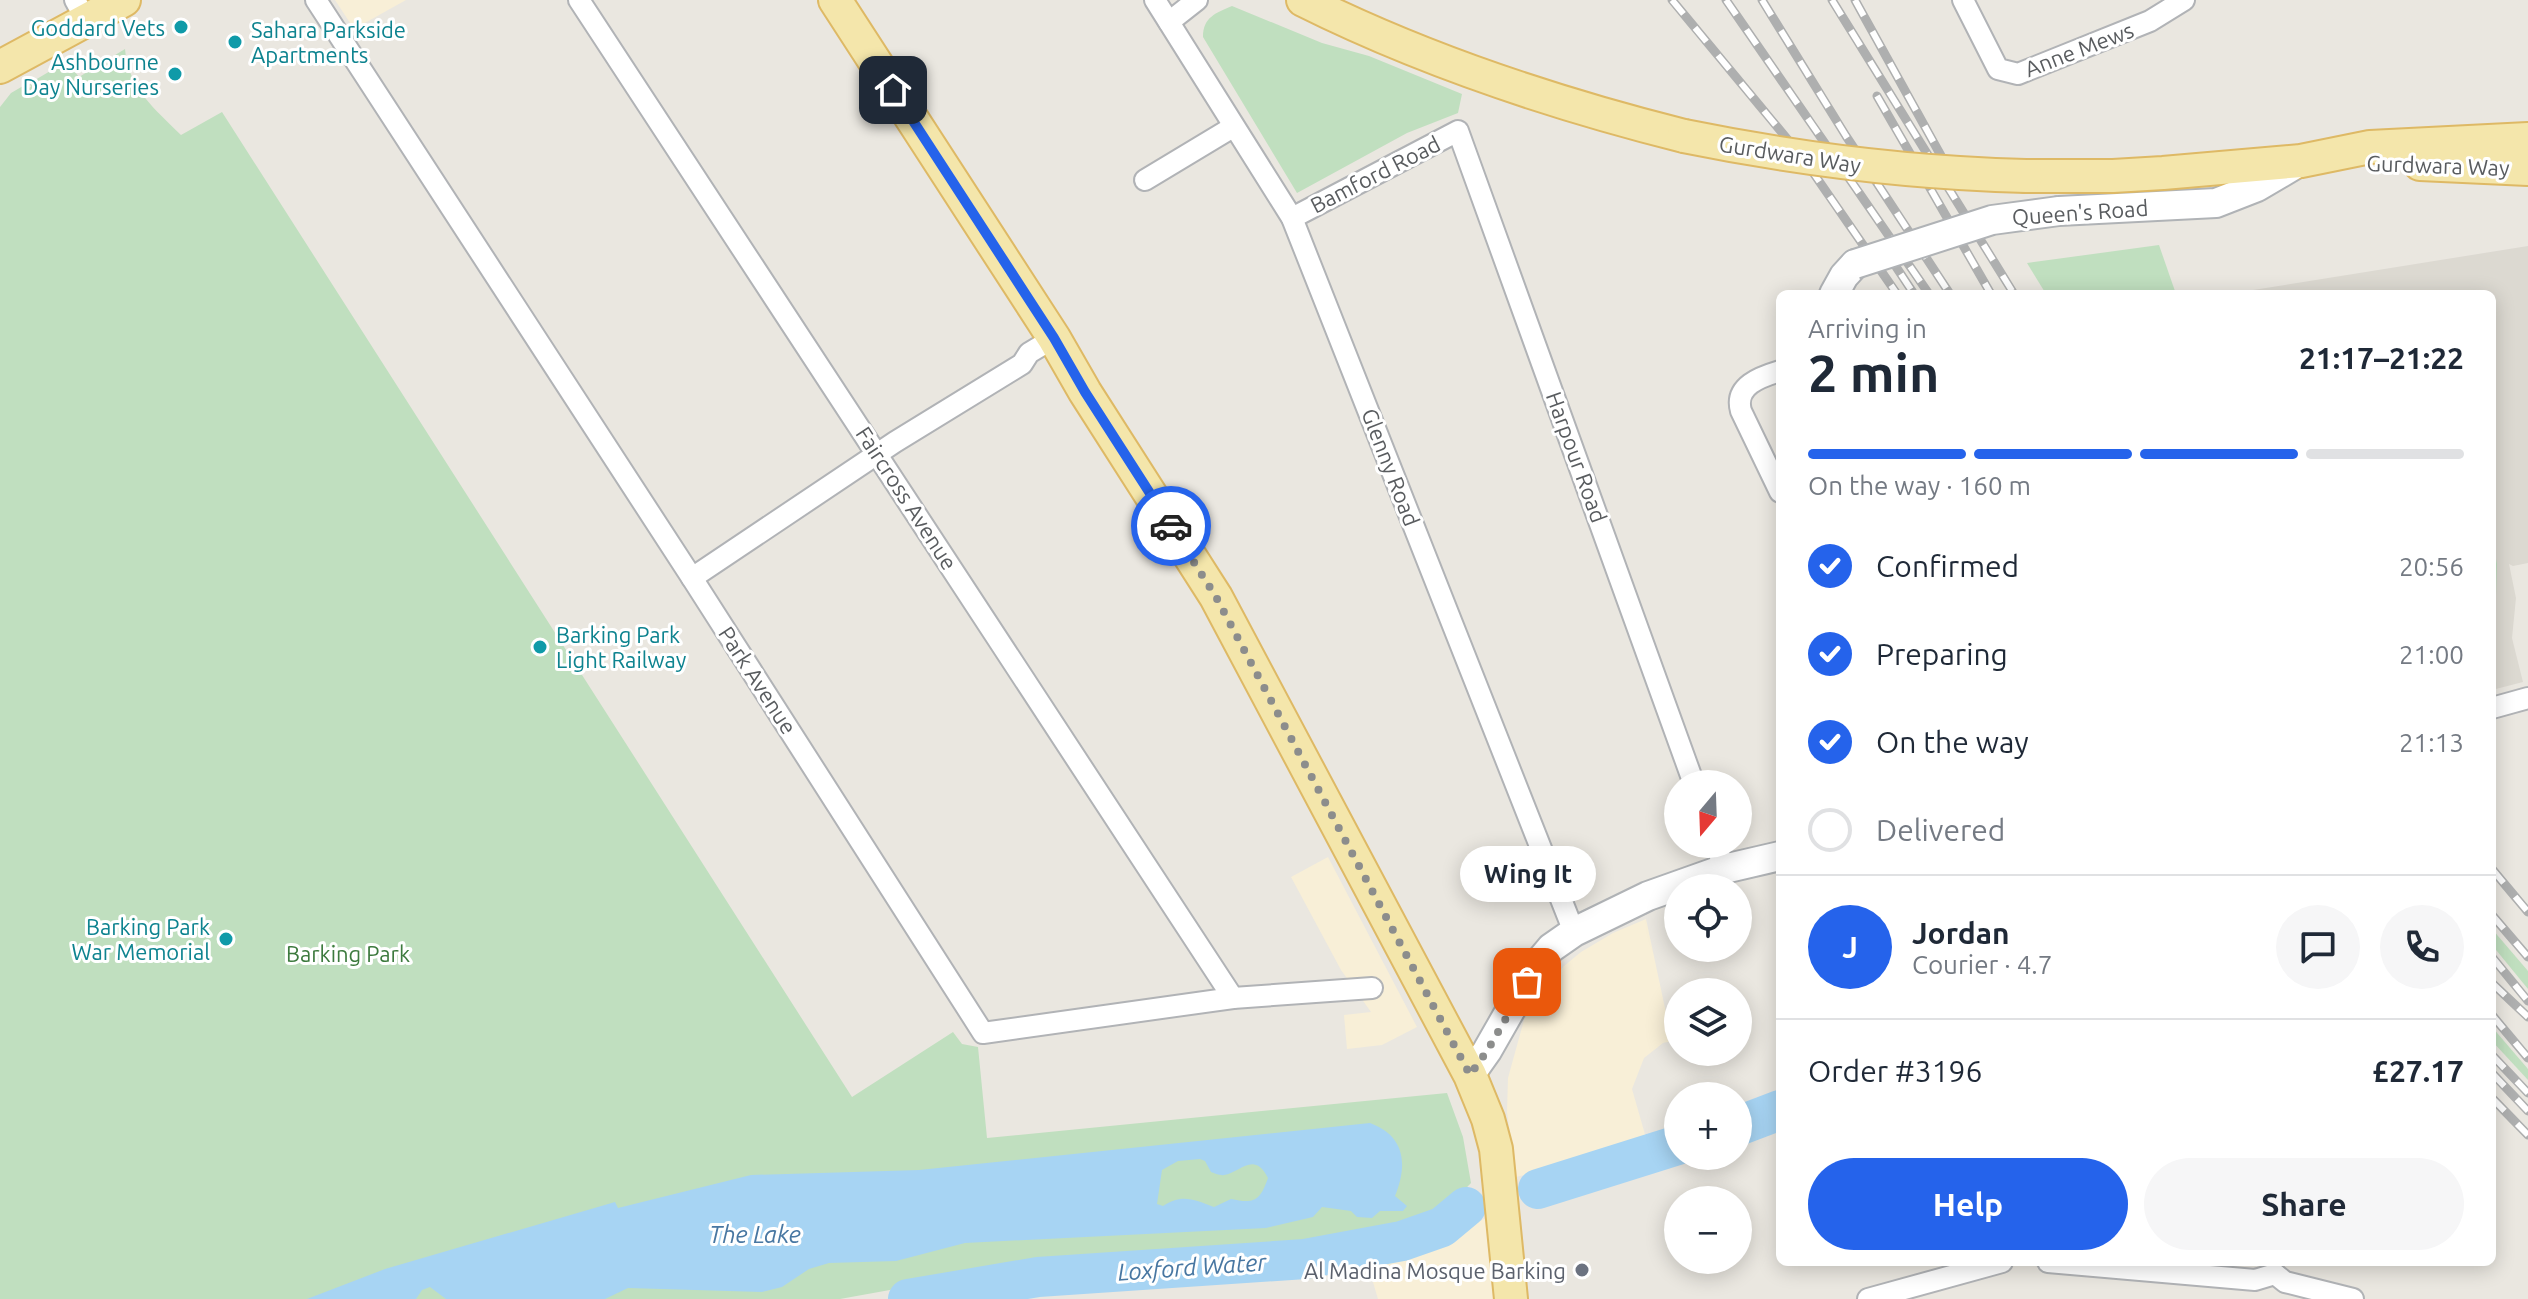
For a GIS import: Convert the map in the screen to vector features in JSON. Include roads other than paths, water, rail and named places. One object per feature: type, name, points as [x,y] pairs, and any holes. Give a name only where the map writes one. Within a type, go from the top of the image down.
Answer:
[{"type":"main road","points":[[0,67],[81,10],[124,0]]},
{"type":"main road","points":[[835,0],[1054,338],[1216,597],[1470,1075],[1496,1149],[1511,1299]]},
{"type":"main road","name":"Gurdwara Way","points":[[1303,0],[1347,22],[1500,83],[1609,117],[1684,136],[1857,165],[2026,176],[2113,176],[2301,161],[2528,169]]},
{"type":"main road","name":"Gurdwara Way","points":[[2301,161],[2370,147],[2521,140]]},
{"type":"street","name":"Park Avenue","points":[[316,0],[983,1033],[1233,998],[1372,988]]},
{"type":"street","name":"Faircross Avenue","points":[[579,0],[1233,998]]},
{"type":"street","name":"Glenny Road","points":[[1155,0],[1292,218],[1574,932]]},
{"type":"street","points":[[1169,22],[1197,0]]},
{"type":"street","name":"Anne Mews","points":[[1963,0],[1998,69],[2018,74],[2150,21],[2184,0]]},
{"type":"street","points":[[1145,180],[1233,127]]},
{"type":"street","name":"Bamford Road","points":[[1292,218],[1458,131]]},
{"type":"street","name":"Harpour Road","points":[[1458,131],[1689,770]]},
{"type":"street","name":"Queen's Road","points":[[1836,290],[1855,264],[1992,220],[2059,211],[2216,203],[2257,187],[2301,161]]},
{"type":"street","points":[[692,578],[1022,364],[1029,353],[1054,338]]},
{"type":"street","points":[[1776,372],[1744,388],[1739,405],[1776,484]]},
{"type":"street","points":[[2496,707],[2528,698]]},
{"type":"street","points":[[1752,856],[1776,856]]},
{"type":"street","points":[[1470,1075],[1535,967],[1551,948],[1574,932],[1716,858]]},
{"type":"street","points":[[1868,1299],[1988,1266]]},
{"type":"street","points":[[2094,1266],[2255,1280],[2275,1268],[2285,1282],[2353,1299]]},
{"type":"water","name":"The Lake","points":[[1370,1123],[1397,1143],[1402,1173],[1395,1196],[1407,1206],[1403,1211],[1380,1211],[1372,1218],[1322,1207],[1313,1217],[1266,1228],[965,1243],[896,1261],[829,1263],[809,1269],[782,1287],[762,1292],[628,1288],[605,1299],[446,1299],[430,1287],[422,1290],[416,1299],[307,1299],[385,1269],[615,1202],[618,1208],[751,1175],[919,1170]],"holes":[[[1178,1161],[1205,1161],[1211,1172],[1219,1175],[1252,1164],[1263,1170],[1268,1178],[1262,1192],[1251,1201],[1231,1199],[1214,1207],[1188,1199],[1163,1206],[1157,1204],[1162,1170]]]},
{"type":"waterway","name":"Loxford Water","points":[[1752,1121],[1776,1112]]},
{"type":"waterway","name":"Loxford Water","points":[[1538,1189],[1664,1149]]},
{"type":"waterway","name":"Loxford Water","points":[[908,1299],[1038,1277],[1305,1259],[1402,1241],[1442,1227],[1466,1207]]},
{"type":"railway","points":[[1672,0],[1803,158],[1894,290]]},
{"type":"railway","points":[[1726,0],[1926,290]]},
{"type":"railway","points":[[1762,0],[1846,136],[1947,290]]},
{"type":"railway","points":[[1832,0],[2012,290]]},
{"type":"railway","points":[[1855,0],[1950,172]]},
{"type":"railway","points":[[1877,96],[1989,290]]},
{"type":"railway","points":[[1881,244],[1911,290]]},
{"type":"railway","points":[[2496,874],[2528,912]]},
{"type":"railway","points":[[2496,920],[2528,957]]},
{"type":"railway","points":[[2496,962],[2528,1001]]},
{"type":"railway","points":[[2496,987],[2528,1017]]},
{"type":"railway","points":[[2496,1020],[2528,1058]]},
{"type":"railway","points":[[2496,1059],[2528,1093]]},
{"type":"railway","points":[[2496,1077],[2528,1111]]},
{"type":"railway","points":[[2496,1102],[2528,1135]]},
{"type":"place","name":"Goddard Vets","points":[[181,27]]},
{"type":"place","name":"Sahara Parkside Apartments","points":[[235,42]]},
{"type":"place","name":"Ashbourne Day Nurseries","points":[[175,74]]},
{"type":"place","name":"Barking Park Light Railway","points":[[540,647]]},
{"type":"place","name":"Barking Park War Memorial","points":[[226,939]]},
{"type":"place","name":"Wing It","points":[[1527,982]]},
{"type":"place","name":"Al Madina Mosque Barking","points":[[1582,1270]]},
{"type":"park label","name":"Barking Park","points":[[348,953]]}]
